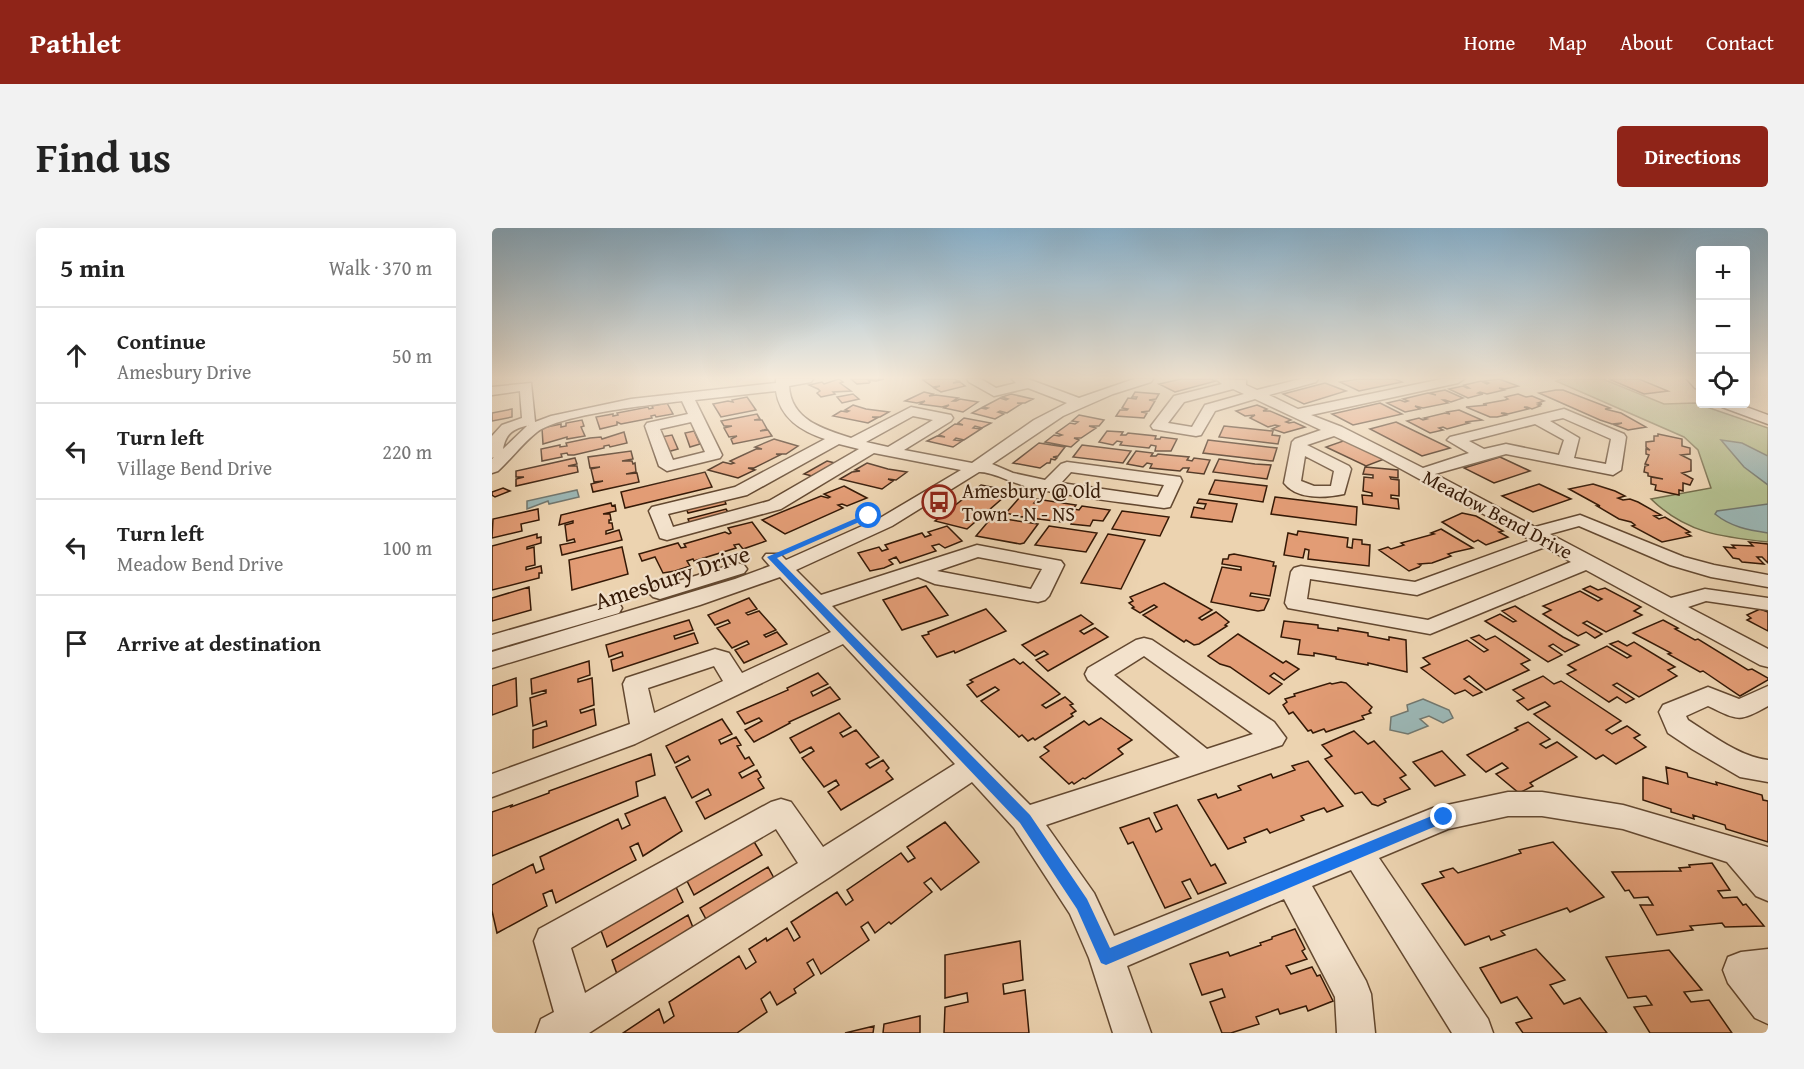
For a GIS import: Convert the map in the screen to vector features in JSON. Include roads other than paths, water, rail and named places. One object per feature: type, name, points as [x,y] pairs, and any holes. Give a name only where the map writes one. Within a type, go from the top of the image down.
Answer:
[{"type":"street","points":[[493,465],[507,426],[528,420],[528,417]]},
{"type":"street","points":[[493,465],[533,428],[551,420],[567,417]]},
{"type":"street","points":[[793,417],[809,428],[845,441],[966,466],[995,477],[1007,476],[1049,486],[1164,503],[1174,481],[1067,467],[1049,486]]},
{"type":"street","points":[[874,447],[775,506],[667,534],[658,511],[741,491],[899,417]]},
{"type":"street","points":[[892,451],[946,418],[939,417]]},
{"type":"street","name":"Amesbury Drive","points":[[492,660],[710,594],[777,563],[885,523],[966,466],[1030,417]]},
{"type":"street","points":[[1165,417],[1158,426],[1196,432],[1205,417]]},
{"type":"street","name":"Meadow Bend Drive","points":[[1307,417],[1422,473],[1768,659]]},
{"type":"street","points":[[1482,454],[1455,440],[1551,417]]},
{"type":"street","points":[[1422,473],[1506,449],[1613,470],[1619,437],[1572,417]]},
{"type":"street","points":[[1538,420],[1572,438],[1565,461]]},
{"type":"street","points":[[1299,447],[1300,442],[1336,430]]},
{"type":"street","points":[[1587,562],[1430,627],[1296,603],[1301,572],[1417,589],[1580,520],[1677,561],[1711,571],[1768,581]]},
{"type":"street","points":[[817,604],[919,570],[977,551],[1054,565],[1038,596],[935,578],[919,570]]},
{"type":"street","points":[[777,563],[1025,819],[1082,904],[1106,957],[1132,1033]]},
{"type":"street","name":"Amesbury Drive","points":[[492,643],[777,563]]},
{"type":"street","points":[[1668,606],[1705,595],[1768,604]]},
{"type":"street","points":[[492,786],[644,728],[846,634]]},
{"type":"street","points":[[1025,819],[1203,761],[1273,738],[1265,729],[1144,645],[1097,674],[1203,761]]},
{"type":"street","points":[[644,728],[635,684],[715,657],[721,658],[738,685]]},
{"type":"street","points":[[1768,695],[1740,710],[1708,696],[1672,712],[1677,726],[1702,742],[1750,769],[1768,771]]},
{"type":"street","points":[[819,867],[781,811],[551,941],[565,1026],[819,867],[974,766]]},
{"type":"street","points":[[1106,957],[1444,817],[1508,804],[1542,804],[1623,817],[1768,861]]},
{"type":"street","points":[[1357,852],[1474,1033]]},
{"type":"street","points":[[1738,852],[1768,886]]},
{"type":"street","points":[[1291,879],[1353,994],[1356,1033]]},
{"type":"street","points":[[1768,967],[1741,970],[1768,1005]]},
{"type":"water","points":[[1721,440],[1742,443],[1768,456],[1768,485],[1744,467]]},
{"type":"water","points":[[577,490],[579,497],[549,504],[548,501],[527,509],[527,501]]},
{"type":"water","points":[[1768,504],[1768,533],[1734,525],[1715,514],[1717,511]]},
{"type":"water","points":[[1423,699],[1449,710],[1453,718],[1443,723],[1429,716],[1420,719],[1428,726],[1408,734],[1390,730],[1391,717],[1408,711],[1407,705]]},
{"type":"place","name":"Amesbury @ Old Town - N - NS","points":[[939,502]]}]
